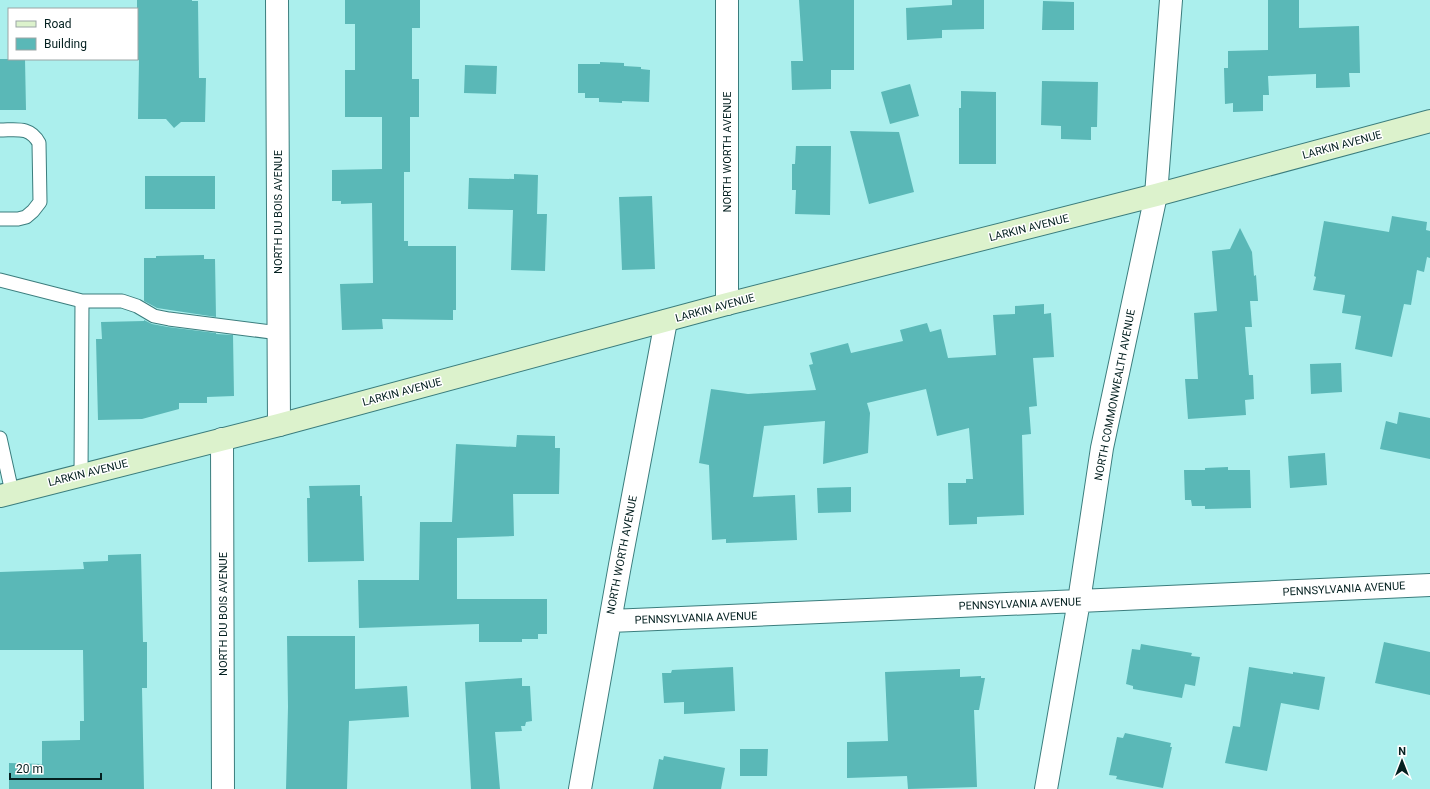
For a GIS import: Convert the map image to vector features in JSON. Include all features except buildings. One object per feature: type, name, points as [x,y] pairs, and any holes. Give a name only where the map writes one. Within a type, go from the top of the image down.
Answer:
[{"type":"main road","name":"LARKIN AVENUE","points":[[6,494],[279,424],[727,304],[1156,196],[1430,121]]},
{"type":"street","name":"NORTH DU BOIS AVENUE","points":[[276,0],[279,424]]},
{"type":"street","name":"NORTH WORTH AVENUE","points":[[727,0],[727,304]]},
{"type":"street","name":"NORTH COMMONWEALTH AVENUE","points":[[1046,789],[1079,601],[1102,448],[1156,196],[1171,0]]},
{"type":"street","name":"NORTH WORTH AVENUE","points":[[580,789],[666,321]]},
{"type":"street","name":"NORTH DU BOIS AVENUE","points":[[222,439],[223,789]]},
{"type":"street","name":"PENNSYLVANIA AVENUE","points":[[610,621],[1430,585]]},
{"type":"lane","points":[[0,130],[29,131],[35,136],[38,143],[40,202],[26,217],[18,219],[0,218]]},
{"type":"lane","points":[[0,280],[82,301],[122,301],[137,306],[154,316],[169,319],[279,333]]},
{"type":"lane","points":[[81,475],[82,301]]},
{"type":"lane","points":[[0,438],[6,494]]}]
